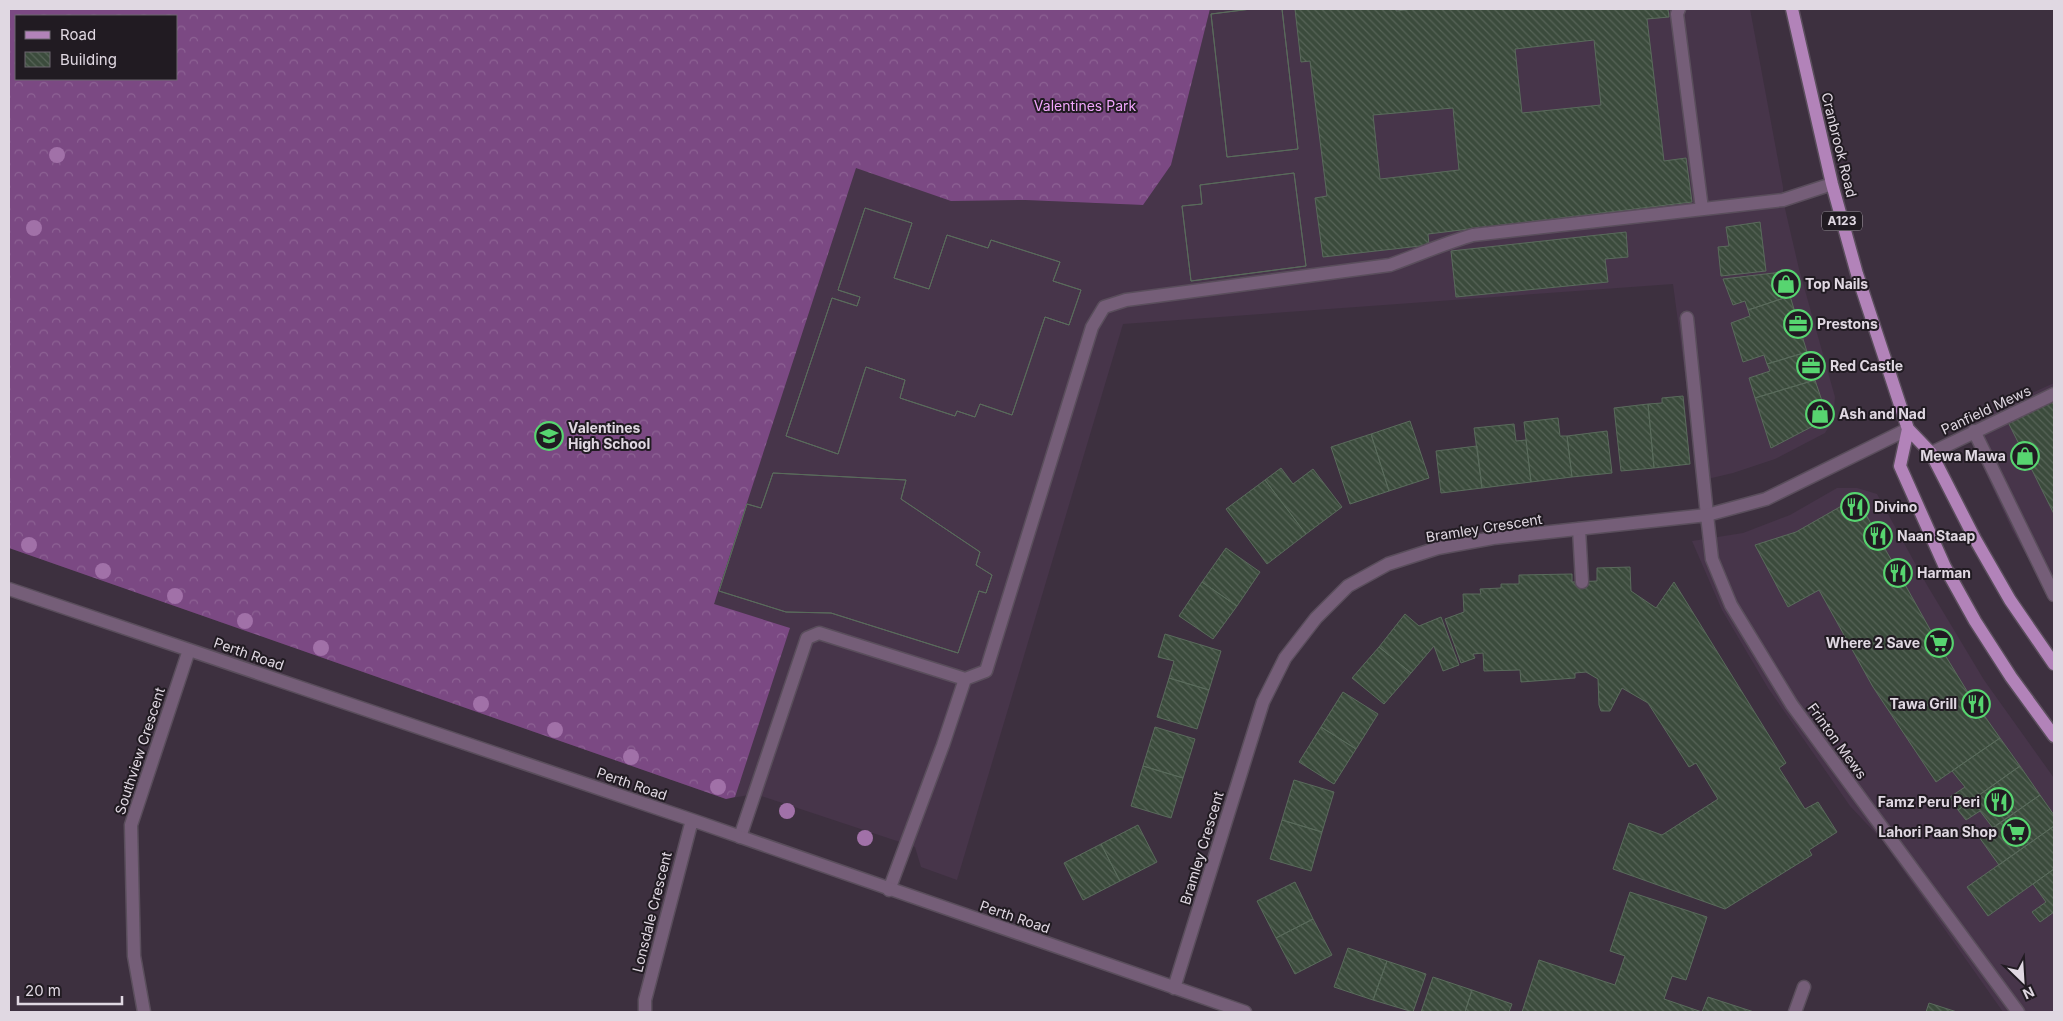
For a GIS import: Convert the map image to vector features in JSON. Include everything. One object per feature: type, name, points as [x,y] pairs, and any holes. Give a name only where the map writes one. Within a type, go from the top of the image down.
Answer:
[{"type":"main road","name":"Cranbrook Road","points":[[1792,9],[1832,184],[1865,302],[1908,429],[1931,453],[1975,539],[2010,600],[2054,664]]},
{"type":"main road","points":[[1908,429],[1900,466],[1945,566],[1975,621],[2054,736]]},
{"type":"street","points":[[1679,9],[1677,14],[1702,209]]},
{"type":"street","points":[[740,837],[807,638],[819,633],[965,679],[986,671],[1092,327],[1104,307],[1126,300],[1390,265],[1426,253],[1445,243],[1473,235],[1783,200],[1832,184]]},
{"type":"street","name":"Frinton Mews","points":[[1687,318],[1712,559],[1732,605],[1792,706],[2018,1012]]},
{"type":"street","name":"Panfield Mews","points":[[1931,453],[2054,394]]},
{"type":"street","name":"Bramley Crescent","points":[[1174,988],[1262,702],[1285,658],[1316,618],[1348,586],[1388,564],[1438,548],[1493,538],[1707,515],[1766,499],[1908,429]]},
{"type":"street","points":[[1974,431],[2054,595]]},
{"type":"street","points":[[1580,529],[1582,582]]},
{"type":"street","name":"Perth Road","points":[[9,590],[692,820],[889,890],[1245,1012]]},
{"type":"street","name":"Southview Crescent","points":[[144,1012],[134,956],[131,825],[189,650]]},
{"type":"street","points":[[889,890],[943,745],[965,679]]},
{"type":"street","name":"Lonsdale Crescent","points":[[645,1012],[646,1000],[692,820]]},
{"type":"street","points":[[1795,1012],[1804,987]]},
{"type":"shaded area","name":"Valentines High School","points":[[402,9],[1025,200],[1142,205],[1171,165],[1210,9],[1750,9],[1783,187],[1783,200],[1799,269],[1835,397],[1833,420],[1825,433],[1775,459],[1733,473],[1699,481],[1673,284],[1123,324],[957,880],[921,867],[915,847],[755,794],[726,799],[9,548],[176,80],[178,80],[178,16]]},
{"type":"shaded area","points":[[2054,383],[2054,604],[2012,530],[1963,424]]},
{"type":"shaded area","points":[[1837,488],[1857,488],[1877,494],[1927,585],[1984,680],[2054,778],[2054,1012],[2003,1012],[1881,839],[1850,806],[1768,688],[1722,610],[1692,541],[1743,533],[1790,515]]},
{"type":"green space","name":"Valentines Park","points":[[9,9],[1210,9],[1171,165],[1143,205],[1025,200],[951,201],[856,168],[714,604],[790,628],[735,797],[726,799],[9,548]]},
{"type":"building","points":[[1251,9],[1282,9],[1298,149],[1227,157],[1211,14]]},
{"type":"building","points":[[1251,9],[1282,9],[1298,149],[1227,157],[1211,14]]},
{"type":"building","points":[[1295,9],[1396,9],[1396,11],[1413,9],[1668,9],[1669,17],[1647,19],[1664,161],[1686,158],[1692,202],[1428,234],[1429,245],[1323,257],[1315,198],[1327,196],[1310,61],[1301,62]],"holes":[[[1594,40],[1601,105],[1522,113],[1515,49]],[[1453,108],[1459,170],[1380,179],[1373,115]]]},
{"type":"building","points":[[1294,173],[1306,266],[1191,281],[1182,206],[1202,204],[1200,185]]},
{"type":"building","points":[[1294,173],[1306,266],[1191,281],[1182,206],[1202,204],[1200,185]]},
{"type":"building","points":[[865,208],[912,223],[894,278],[929,289],[947,235],[988,248],[991,240],[1060,262],[1053,281],[1081,290],[1069,325],[1045,317],[1012,415],[980,404],[975,417],[957,411],[955,416],[900,398],[905,380],[866,367],[838,454],[786,436],[832,298],[857,306],[860,297],[838,290]]},
{"type":"building","points":[[865,208],[912,223],[894,278],[929,289],[947,235],[988,248],[991,240],[1060,262],[1053,281],[1081,290],[1069,325],[1045,317],[1012,415],[980,404],[975,417],[957,411],[955,416],[900,398],[905,380],[866,367],[838,454],[786,436],[832,298],[857,306],[860,297],[838,290]]},
{"type":"building","points":[[1760,222],[1766,271],[1721,276],[1718,247],[1729,246],[1726,227]]},
{"type":"building","points":[[1626,232],[1628,257],[1605,259],[1608,282],[1456,297],[1451,251]]},
{"type":"building","points":[[1782,272],[1790,296],[1748,310],[1745,301],[1733,305],[1723,279]]},
{"type":"building","points":[[1790,296],[1807,352],[1767,364],[1764,355],[1743,362],[1731,323],[1750,316],[1748,310]]},
{"type":"building","points":[[1807,352],[1815,380],[1755,398],[1749,378],[1770,371],[1767,364]]},
{"type":"building","points":[[1815,380],[1823,404],[1817,424],[1771,448],[1755,398]]},
{"type":"building","points":[[1683,396],[1690,464],[1654,468],[1648,404],[1662,403],[1662,398]]},
{"type":"building","points":[[2052,401],[2054,406],[2054,514],[2008,422]]},
{"type":"building","points":[[1648,404],[1654,468],[1621,471],[1614,408]]},
{"type":"building","points":[[1558,418],[1560,436],[1567,436],[1572,477],[1531,482],[1524,422]]},
{"type":"building","points":[[1410,421],[1429,478],[1389,491],[1371,434]]},
{"type":"building","points":[[1514,424],[1516,441],[1526,440],[1531,482],[1482,488],[1474,428]]},
{"type":"building","points":[[1607,431],[1612,473],[1572,477],[1567,436]]},
{"type":"building","points":[[1371,434],[1389,491],[1350,504],[1331,447]]},
{"type":"building","points":[[1477,446],[1482,488],[1441,493],[1436,451]]},
{"type":"building","points":[[1281,468],[1293,484],[1313,469],[1342,507],[1306,534],[1265,480]]},
{"type":"building","points":[[773,473],[906,480],[901,499],[980,552],[976,565],[992,575],[986,593],[979,591],[958,653],[831,613],[786,612],[719,591],[747,504],[761,508]]},
{"type":"building","points":[[773,473],[906,480],[901,499],[980,552],[976,565],[992,575],[986,593],[979,591],[958,653],[831,613],[786,612],[719,591],[747,504],[761,508]]},
{"type":"building","points":[[1265,480],[1306,534],[1267,564],[1226,509]]},
{"type":"building","points":[[1845,504],[1864,511],[1937,642],[1967,691],[2000,738],[1936,782],[1873,687],[1819,590],[1788,607],[1755,545],[1796,532]]},
{"type":"building","points":[[1226,548],[1260,572],[1237,606],[1202,582]]},
{"type":"building","points":[[1630,567],[1631,591],[1656,608],[1674,582],[1786,763],[1779,768],[1805,809],[1818,802],[1837,832],[1809,850],[1812,855],[1725,909],[1613,869],[1629,823],[1662,835],[1718,799],[1696,763],[1689,767],[1648,703],[1622,688],[1610,711],[1601,711],[1598,679],[1586,672],[1575,673],[1575,678],[1521,682],[1520,670],[1484,671],[1483,653],[1473,654],[1475,658],[1461,663],[1445,619],[1464,612],[1463,594],[1481,594],[1480,589],[1501,588],[1501,584],[1519,584],[1519,575],[1572,574],[1572,582],[1597,581],[1597,568]]},
{"type":"building","points":[[1202,582],[1237,606],[1213,639],[1179,616]]},
{"type":"building","points":[[1405,614],[1419,626],[1441,617],[1459,665],[1443,671],[1434,646],[1411,673],[1379,647]]},
{"type":"building","points":[[1165,634],[1221,651],[1209,690],[1169,678],[1174,661],[1158,657]]},
{"type":"building","points":[[1379,647],[1411,673],[1384,704],[1352,678]]},
{"type":"building","points":[[1169,678],[1209,690],[1197,729],[1157,717]]},
{"type":"building","points":[[1343,692],[1378,714],[1356,749],[1321,727]]},
{"type":"building","points":[[1155,727],[1195,739],[1183,778],[1143,766]]},
{"type":"building","points":[[1321,727],[1356,749],[1334,784],[1299,762]]},
{"type":"building","points":[[2000,738],[2020,766],[1958,810],[1950,797],[1965,787],[1952,771]]},
{"type":"building","points":[[1143,766],[1183,778],[1171,818],[1131,806]]},
{"type":"building","name":"Famz Peru Peri","points":[[2020,766],[2040,795],[1993,828],[1980,811],[1966,820],[1958,810]]},
{"type":"building","points":[[1294,780],[1334,792],[1322,832],[1282,820]]},
{"type":"building","name":"Lahori Paan Shop","points":[[2040,795],[2054,815],[2054,826],[1999,865],[1979,837]]},
{"type":"building","points":[[1282,820],[1322,832],[1311,871],[1270,859]]},
{"type":"building","points":[[1138,825],[1157,862],[1120,881],[1101,844]]},
{"type":"building","points":[[2054,826],[2054,869],[1988,916],[1967,887]]},
{"type":"building","points":[[1101,844],[1120,881],[1083,900],[1064,863]]},
{"type":"building","points":[[2054,869],[2054,912],[2040,922],[2032,912],[2046,902],[2033,884]]},
{"type":"building","points":[[1295,882],[1313,919],[1276,938],[1257,901]]},
{"type":"building","points":[[1630,892],[1707,917],[1686,980],[1672,976],[1664,999],[1702,1012],[1522,1012],[1539,960],[1615,985],[1625,956],[1610,951]]},
{"type":"building","points":[[1313,919],[1332,955],[1295,974],[1276,938]]},
{"type":"building","points":[[1348,948],[1387,961],[1373,1000],[1334,987]]},
{"type":"building","points":[[1387,961],[1426,974],[1413,1012],[1373,1000]]},
{"type":"building","points":[[1433,977],[1472,990],[1465,1012],[1421,1012]]},
{"type":"building","points":[[1472,990],[1512,1004],[1509,1012],[1465,1012]]},
{"type":"building","points":[[1708,997],[1754,1012],[1702,1012]]},
{"type":"building","points":[[1929,1003],[1957,1012],[1926,1012]]},
{"type":"place","name":"Top Nails","points":[[1786,284]]},
{"type":"place","name":"Prestons","points":[[1798,324]]},
{"type":"place","name":"Red Castle","points":[[1811,366]]},
{"type":"place","name":"Ash and Nad","points":[[1820,414]]},
{"type":"place","name":"Valentines High School","points":[[549,436]]},
{"type":"place","name":"Mewa Mawa","points":[[2025,456]]},
{"type":"place","name":"Divino","points":[[1855,507]]},
{"type":"place","name":"Naan Staap","points":[[1878,536]]},
{"type":"place","name":"Harman","points":[[1898,573]]},
{"type":"place","name":"Where 2 Save","points":[[1939,643]]},
{"type":"place","name":"Tawa Grill","points":[[1976,704]]},
{"type":"place","name":"Famz Peru Peri","points":[[1999,802]]},
{"type":"place","name":"Lahori Paan Shop","points":[[2016,832]]}]
